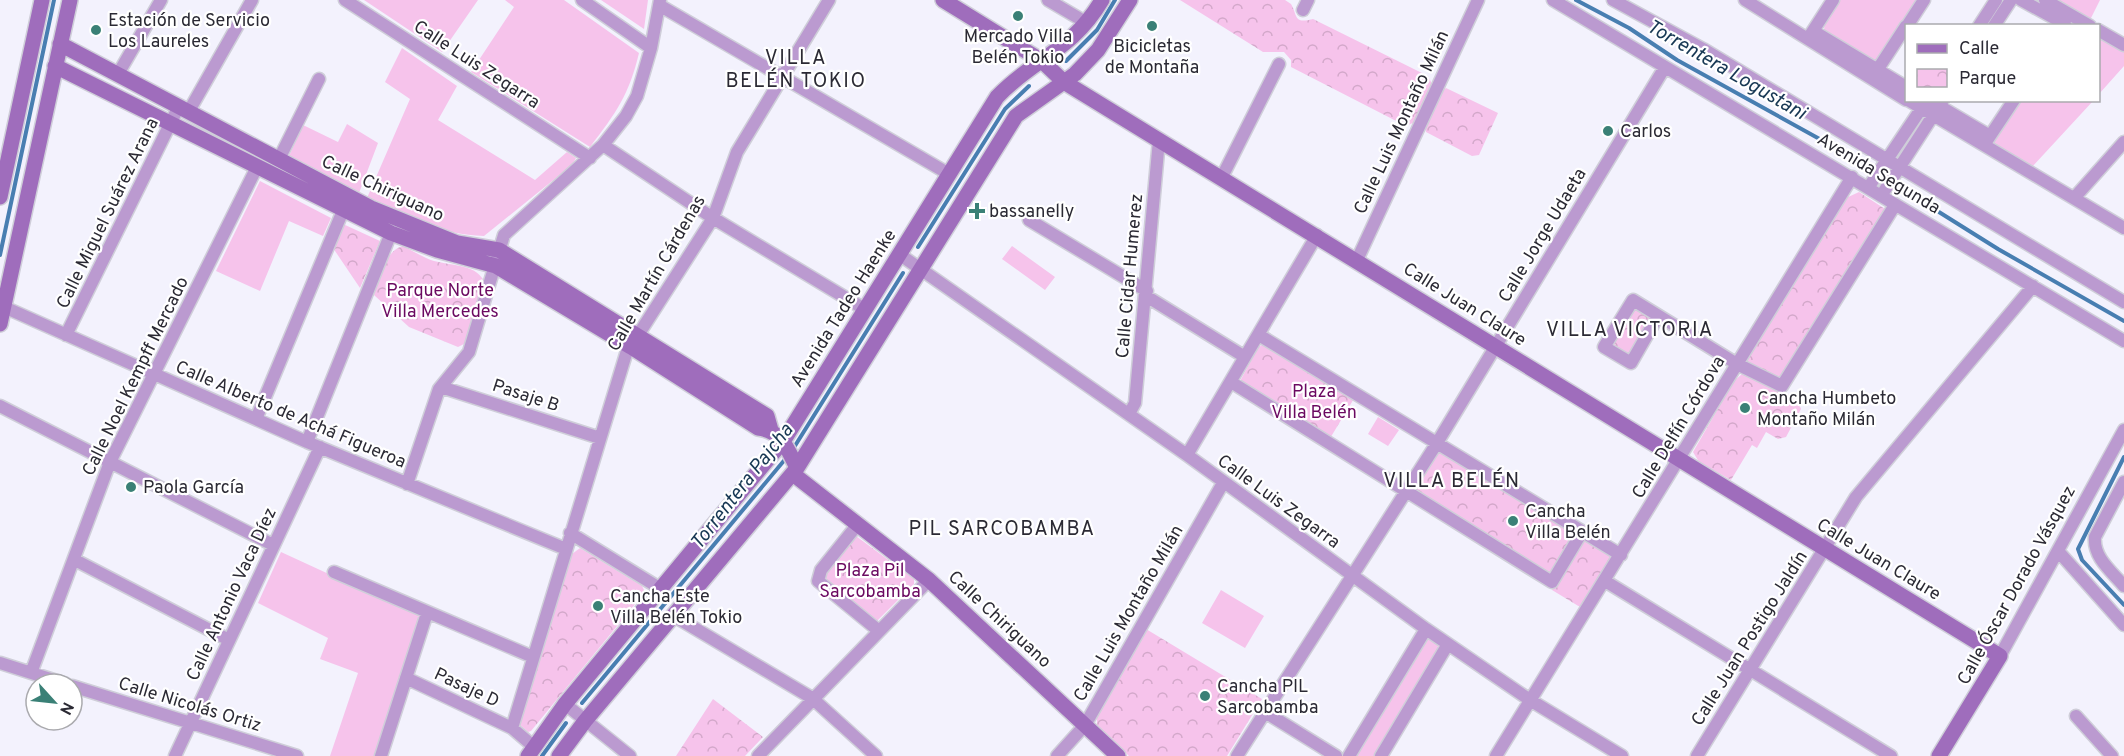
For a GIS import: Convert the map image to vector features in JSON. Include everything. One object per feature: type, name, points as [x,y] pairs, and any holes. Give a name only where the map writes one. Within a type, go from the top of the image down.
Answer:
[{"type":"street","points":[[0,324],[70,0]]},
{"type":"street","points":[[118,75],[160,0]]},
{"type":"street","points":[[184,109],[252,0]]},
{"type":"street","name":"Calle Luis Zegarra","points":[[345,0],[590,158]]},
{"type":"street","points":[[582,0],[651,48]]},
{"type":"street","name":"Calle Martín Cárdenas","points":[[512,728],[626,354],[713,218],[737,152],[829,0]]},
{"type":"street","name":"Calle Juan Claure","points":[[943,0],[1042,61],[1064,82],[2000,656]]},
{"type":"street","points":[[1048,0],[1087,23]]},
{"type":"street","name":"Avenida Tadeo Haenke","points":[[531,751],[661,589],[791,458],[866,310],[997,97],[1011,82],[1070,41],[1087,23],[1102,0]]},
{"type":"street","name":"Avenida Tadeo Haenke","points":[[559,756],[583,719],[674,616],[791,458],[921,268],[1016,116],[1075,74],[1098,50],[1131,0]]},
{"type":"street","name":"Calle Luis Montaño Milán","points":[[1357,260],[1478,0]]},
{"type":"street","name":"Avenida Segunda","points":[[1553,0],[2124,341]]},
{"type":"street","points":[[1745,0],[1810,35],[1874,74],[1905,98]]},
{"type":"street","points":[[1810,35],[1833,0]]},
{"type":"street","points":[[1908,24],[1924,0]]},
{"type":"street","points":[[1980,24],[1996,0]]},
{"type":"street","points":[[1995,24],[2011,0]]},
{"type":"street","points":[[2021,0],[2066,21]]},
{"type":"street","points":[[2045,0],[2066,21]]},
{"type":"street","points":[[0,197],[4,160],[41,1]]},
{"type":"street","points":[[407,484],[441,387],[469,352],[504,235],[603,145],[637,96],[651,48],[659,2],[949,174]]},
{"type":"street","name":"Avenida Segunda","points":[[1621,2],[2124,302]]},
{"type":"street","points":[[1874,74],[1905,29]]},
{"type":"street","points":[[2100,31],[2124,45]]},
{"type":"street","name":"Calle Chiriguano","points":[[60,44],[349,196],[421,231],[457,243],[499,250],[635,341]]},
{"type":"street","points":[[1221,177],[1279,64]]},
{"type":"street","name":"Calle Chiriguano","points":[[55,66],[391,233],[437,250],[496,266],[767,416],[771,430],[791,458],[858,524],[929,580],[1118,756]]},
{"type":"street","name":"Calle Jorge Udaeta","points":[[1237,756],[1437,443],[1665,67]]},
{"type":"street","points":[[1874,74],[1905,87]]},
{"type":"street","points":[[279,159],[319,79]]},
{"type":"street","points":[[1917,102],[1933,105],[2124,228]]},
{"type":"street","points":[[1987,140],[2013,102]]},
{"type":"street","points":[[1868,188],[1886,160],[1933,105]]},
{"type":"street","points":[[1881,196],[1933,105]]},
{"type":"street","name":"Calle Miguel Suárez Arana","points":[[66,335],[171,123],[184,109]]},
{"type":"street","name":"Calle Cidar Humerez","points":[[1129,414],[1135,403],[1159,140]]},
{"type":"street","points":[[2075,197],[2124,142]]},
{"type":"street","points":[[603,145],[713,218],[866,310]]},
{"type":"street","name":"Calle Noel Kempff Mercado","points":[[32,672],[110,462],[257,167]]},
{"type":"street","name":"Calle Delfín Córdova","points":[[1496,756],[1852,177]]},
{"type":"street","points":[[256,419],[349,196]]},
{"type":"street","points":[[1658,316],[1631,363],[1604,347],[1633,300],[1737,364],[1782,386],[1895,205]]},
{"type":"street","points":[[1029,220],[1245,357]]},
{"type":"street","points":[[307,442],[391,233]]},
{"type":"street","points":[[1187,455],[1317,236]]},
{"type":"street","name":"Calle Luis Zegarra","points":[[899,254],[1187,455],[1350,576],[1530,700],[1614,754]]},
{"type":"street","name":"Calle Juan Postigo Jaldín","points":[[1697,756],[1856,497],[2033,286]]},
{"type":"street","name":"Calle Alberto de Achá Figueroa","points":[[4,307],[307,442],[566,549]]},
{"type":"street","points":[[1259,335],[1620,555]]},
{"type":"street","points":[[1231,382],[1552,582],[1582,532]]},
{"type":"street","name":"Pasaje B","points":[[441,387],[600,438]]},
{"type":"street","points":[[0,406],[273,545]]},
{"type":"street","name":"Calle Óscar Dorado Vásquez","points":[[1939,756],[2000,656],[2124,430]]},
{"type":"street","name":"Calle Antonio Vaca Díez","points":[[175,756],[320,447]]},
{"type":"street","points":[[2124,482],[2096,537],[2094,546],[2097,554],[2124,586]]},
{"type":"street","name":"Calle Luis Montaño Milán","points":[[1057,756],[1085,725],[1223,483]]},
{"type":"street","points":[[858,524],[821,570],[818,581],[879,631]]},
{"type":"street","points":[[570,532],[661,589]]},
{"type":"street","points":[[2058,551],[2124,625]]},
{"type":"street","points":[[75,560],[229,640]]},
{"type":"street","points":[[334,572],[533,657]]},
{"type":"street","points":[[758,756],[929,580]]},
{"type":"street","points":[[1605,581],[1891,756]]},
{"type":"street","points":[[381,756],[427,613]]},
{"type":"street","points":[[674,616],[812,698],[876,756]]},
{"type":"street","points":[[1349,756],[1426,628]]},
{"type":"street","points":[[1381,756],[1448,644]]},
{"type":"street","points":[[0,663],[29,672]]},
{"type":"street","name":"Pasaje D","points":[[406,678],[512,728]]},
{"type":"street","name":"Calle Nicolás Ortiz","points":[[84,690],[297,756]]},
{"type":"street","points":[[567,706],[630,756]]},
{"type":"street","points":[[1265,712],[1336,756]]},
{"type":"street","points":[[2076,716],[2112,756]]},
{"type":"street","points":[[512,728],[531,751]]},
{"type":"green space","points":[[364,0],[478,0],[442,52]]},
{"type":"green space","points":[[505,0],[564,0],[639,53],[626,92],[590,147],[471,72],[514,7]]},
{"type":"green space","points":[[601,0],[648,0],[644,29]]},
{"type":"green space","points":[[1180,0],[1285,0],[1291,4],[1299,20],[1313,19],[1428,76],[1432,84],[1415,122],[1406,126],[1291,67],[1291,60],[1284,52],[1263,52]]},
{"type":"green space","points":[[1839,0],[1919,0],[1877,59],[1874,60],[1824,30],[1825,21]]},
{"type":"green space","points":[[2055,0],[2100,0],[2090,20]]},
{"type":"green space","points":[[2100,39],[2124,52],[2124,66],[2100,93]]},
{"type":"green space","points":[[402,48],[457,86],[438,120],[535,180],[567,152],[576,158],[572,165],[484,236],[468,235],[439,228],[410,218],[367,198],[410,99],[385,82]]},
{"type":"green space","points":[[1446,88],[1498,113],[1479,155],[1472,156],[1426,132],[1425,125],[1442,91]]},
{"type":"green space","points":[[2020,102],[2092,102],[2031,168],[1996,147],[1994,143]]},
{"type":"green space","points":[[347,124],[378,143],[359,193],[289,156],[303,125],[338,142]]},
{"type":"green space","points":[[260,181],[331,218],[323,236],[289,221],[260,291],[216,271]]},
{"type":"green space","points":[[1859,192],[1885,209],[1884,215],[1779,380],[1746,362],[1846,198]]},
{"type":"green space","name":"Parque Norte Villa Mercedes","points":[[343,224],[380,241],[360,288],[333,248]]},
{"type":"green space","name":"Parque Norte Villa Mercedes","points":[[403,246],[434,261],[471,269],[482,277],[485,284],[466,343],[458,347],[409,327],[374,295],[387,259],[391,253]]},
{"type":"green space","points":[[1012,246],[1055,277],[1045,290],[1002,259]]},
{"type":"green space","points":[[1634,307],[1650,317],[1650,320],[1628,355],[1615,349],[1612,344]]},
{"type":"green space","name":"Plaza Villa Belén","points":[[1263,344],[1355,397],[1329,440],[1240,381],[1258,348]]},
{"type":"green space","points":[[1748,373],[1797,399],[1801,409],[1786,437],[1778,439],[1766,432],[1757,448],[1752,445],[1731,480],[1699,462],[1693,452],[1734,381],[1742,374]]},
{"type":"green space","points":[[1378,417],[1399,430],[1388,446],[1368,434]]},
{"type":"green space","points":[[1441,452],[1571,531],[1574,536],[1551,574],[1415,491],[1438,453]]},
{"type":"green space","name":"Plaza Pil Sarcobamba","points":[[856,536],[914,579],[914,584],[876,622],[824,580],[823,572],[852,537]]},
{"type":"green space","points":[[1584,540],[1611,557],[1580,607],[1552,590]]},
{"type":"green space","points":[[580,548],[642,586],[645,592],[528,732],[519,724],[569,560],[572,554]]},
{"type":"green space","points":[[281,552],[420,616],[376,756],[330,756],[358,673],[320,659],[328,638],[258,603]]},
{"type":"green space","points":[[1221,590],[1264,616],[1245,648],[1202,623]]},
{"type":"green space","points":[[1146,629],[1262,699],[1227,756],[1129,756],[1097,725],[1097,714]]},
{"type":"green space","points":[[1429,638],[1442,646],[1377,756],[1357,756]]},
{"type":"green space","points":[[713,699],[763,737],[745,756],[676,756]]},
{"type":"waterway","points":[[0,255],[54,0]]},
{"type":"waterway","name":"Torrentera Pajcha","points":[[1066,61],[1097,30],[1115,0]]},
{"type":"waterway","name":"Torrentera Logustani","points":[[1576,0],[1629,28],[1677,60],[1863,163]]},
{"type":"waterway","name":"Torrentera Pajcha","points":[[918,247],[1005,109],[1029,86]]},
{"type":"waterway","name":"Torrentera Logustani","points":[[1899,187],[1998,249],[2124,321]]},
{"type":"waterway","name":"Torrentera Pajcha","points":[[793,449],[903,273]]},
{"type":"waterway","name":"Torrentera Pajcha","points":[[582,703],[787,457]]},
{"type":"waterway","name":"Torrentera Logustani","points":[[2124,457],[2078,549],[2082,560],[2124,605]]},
{"type":"waterway","name":"Torrentera Pajcha","points":[[542,756],[566,723]]},
{"type":"place","name":"Mercado Villa Belén Tokio","points":[[1018,16]]},
{"type":"place","name":"Bicicletas de Montaña","points":[[1152,26]]},
{"type":"place","name":"Estación de Servicio Los Laureles","points":[[96,30]]},
{"type":"place","name":"Carlos","points":[[1608,131]]},
{"type":"place","name":"bassanelly","points":[[977,211]]},
{"type":"place","name":"Cancha Humbeto Montaño Milán","points":[[1745,408]]},
{"type":"place","name":"Paola García","points":[[131,487]]},
{"type":"place","name":"Cancha Villa Belén","points":[[1513,521]]},
{"type":"place","name":"Cancha Este Villa Belén Tokio","points":[[598,606]]},
{"type":"place","name":"Cancha PIL Sarcobamba","points":[[1205,696]]},
{"type":"district","name":"VILLA BELÉN TOKIO","points":[[796,68]]},
{"type":"district","name":"VILLA VICTORIA","points":[[1630,329]]},
{"type":"district","name":"VILLA BELÉN","points":[[1452,480]]},
{"type":"district","name":"PIL SARCOBAMBA","points":[[1002,528]]}]
